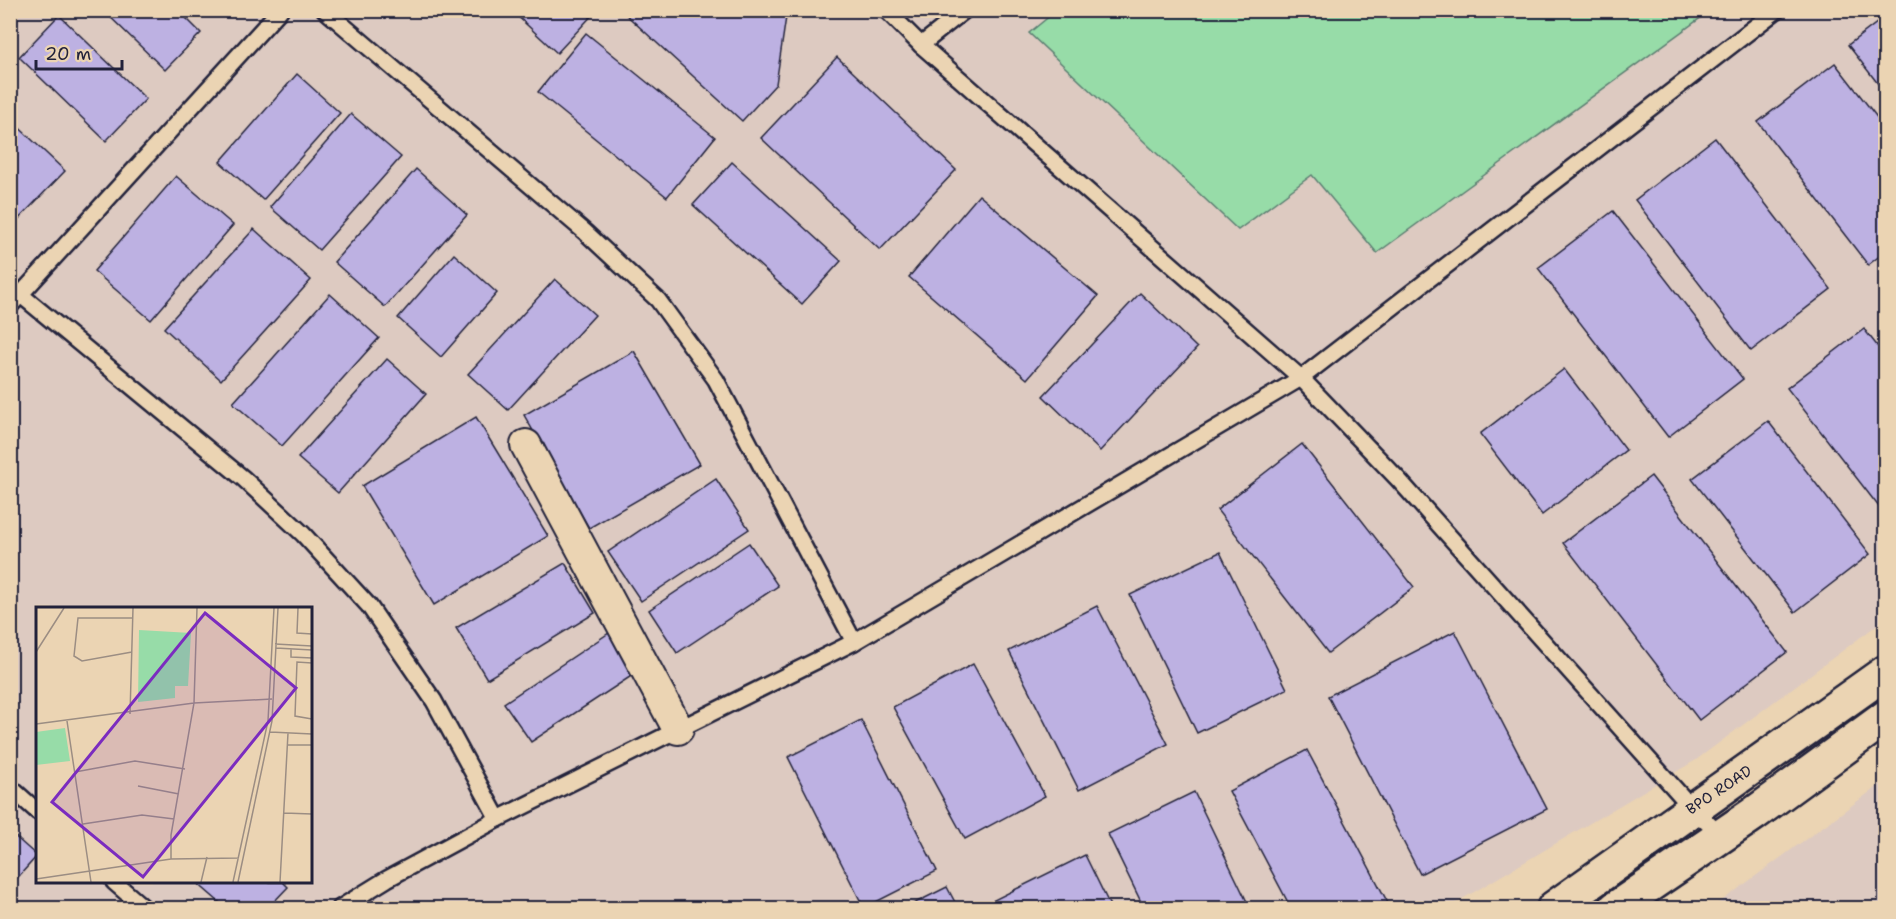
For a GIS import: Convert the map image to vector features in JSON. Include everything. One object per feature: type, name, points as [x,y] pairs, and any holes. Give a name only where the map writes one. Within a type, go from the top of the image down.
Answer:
[{"type":"street","points":[[526,445],[678,729]]},
{"type":"street","name":"BPO ROAD","points":[[1554,909],[1692,808],[1886,672]]},
{"type":"street","points":[[1616,909],[1886,717]]},
{"type":"lane","points":[[280,10],[16,301],[244,479],[303,534],[369,606],[434,701],[498,819]]},
{"type":"lane","points":[[325,10],[585,232],[658,300],[716,380],[854,642]]},
{"type":"lane","points":[[886,10],[921,45],[1301,378],[1398,479],[1692,808],[1720,836]]},
{"type":"lane","points":[[921,45],[965,10]]},
{"type":"lane","points":[[340,909],[387,879],[498,819],[854,642],[1301,378],[1777,10]]},
{"type":"lane","points":[[10,787],[36,810]]},
{"type":"lane","points":[[115,883],[144,909]]},
{"type":"shaded area","points":[[10,11],[1885,11],[1885,619],[1696,760],[1447,908],[11,908]]},
{"type":"shaded area","points":[[1885,781],[1885,908],[1712,908]]},
{"type":"green space","points":[[1057,10],[1710,11],[1377,253],[1312,175],[1238,230],[1029,33]]},
{"type":"building","points":[[103,10],[178,10],[201,33],[165,70]]},
{"type":"building","points":[[511,10],[597,10],[557,53]]},
{"type":"building","points":[[621,10],[780,10],[786,17],[776,84],[742,121]]},
{"type":"building","points":[[59,15],[146,99],[106,141],[19,57]]},
{"type":"building","points":[[1886,16],[1886,94],[1848,45]]},
{"type":"building","points":[[586,33],[715,137],[667,197],[538,92]]},
{"type":"building","points":[[837,57],[956,170],[880,250],[761,138]]},
{"type":"building","points":[[1835,63],[1886,129],[1886,251],[1868,265],[1758,122]]},
{"type":"building","points":[[297,74],[340,113],[263,200],[220,162]]},
{"type":"building","points":[[351,114],[401,157],[319,250],[270,207]]},
{"type":"building","points":[[10,119],[65,171],[10,228]]},
{"type":"building","points":[[1715,138],[1831,289],[1751,351],[1635,200]]},
{"type":"building","points":[[732,162],[841,261],[802,304],[693,205]]},
{"type":"building","points":[[416,169],[467,215],[385,307],[334,262]]},
{"type":"building","points":[[176,176],[233,225],[151,320],[94,271]]},
{"type":"building","points":[[979,195],[1098,296],[1027,379],[909,277]]},
{"type":"building","points":[[1613,211],[1743,379],[1668,437],[1538,268]]},
{"type":"building","points":[[254,229],[311,280],[221,380],[164,328]]},
{"type":"building","points":[[454,254],[497,293],[441,357],[398,318]]},
{"type":"building","points":[[555,279],[595,315],[508,410],[468,374]]},
{"type":"building","points":[[1140,293],[1197,348],[1100,451],[1043,396]]},
{"type":"building","points":[[330,294],[379,338],[282,446],[233,403]]},
{"type":"building","points":[[1864,329],[1886,357],[1886,516],[1787,388]]},
{"type":"building","points":[[634,351],[700,464],[589,528],[524,415]]},
{"type":"building","points":[[387,359],[426,394],[338,493],[298,458]]},
{"type":"building","points":[[1564,369],[1626,450],[1542,515],[1480,434]]},
{"type":"building","points":[[476,417],[548,536],[434,605],[362,486]]},
{"type":"building","points":[[1768,421],[1870,554],[1795,612],[1692,479]]},
{"type":"building","points":[[1302,444],[1414,587],[1328,653],[1217,510]]},
{"type":"building","points":[[1651,476],[1787,652],[1699,720],[1563,543]]},
{"type":"building","points":[[716,479],[749,529],[641,601],[608,552]]},
{"type":"building","points":[[749,543],[778,586],[677,653],[649,610]]},
{"type":"building","points":[[1220,552],[1287,689],[1197,733],[1130,595]]},
{"type":"building","points":[[565,563],[595,613],[487,679],[456,628]]},
{"type":"building","points":[[1097,606],[1168,744],[1079,790],[1009,651]]},
{"type":"building","points":[[612,631],[639,671],[531,742],[504,703]]},
{"type":"building","points":[[1455,631],[1547,809],[1420,874],[1328,696]]},
{"type":"building","points":[[973,664],[1045,796],[965,839],[893,707]]},
{"type":"building","points":[[861,720],[937,871],[864,908],[788,757]]},
{"type":"building","points":[[1307,750],[1389,905],[1383,908],[1291,908],[1229,791]]},
{"type":"building","points":[[1194,792],[1250,908],[1144,908],[1108,834]]},
{"type":"building","points":[[10,832],[36,857],[10,886]]},
{"type":"building","points":[[1085,855],[1111,908],[996,908],[992,901]]},
{"type":"building","points":[[197,883],[284,883],[288,887],[268,908],[226,908]]},
{"type":"building","points":[[947,887],[958,908],[905,908]]}]
